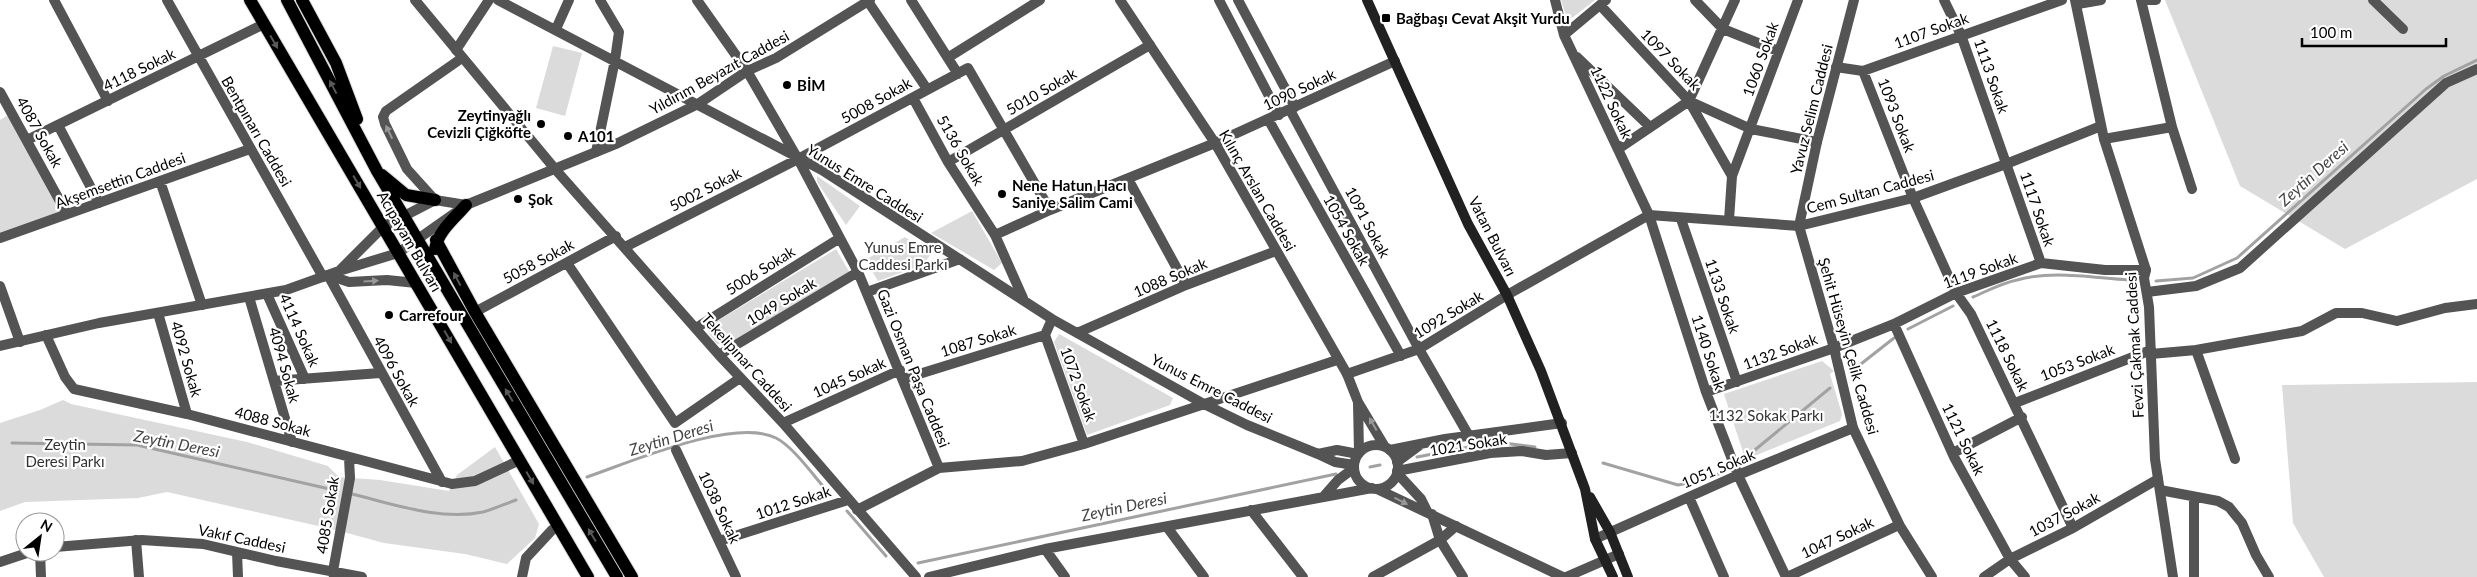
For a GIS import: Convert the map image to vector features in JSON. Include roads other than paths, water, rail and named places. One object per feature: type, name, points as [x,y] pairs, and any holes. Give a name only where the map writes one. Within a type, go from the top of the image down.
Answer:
[{"type":"main road","name":"Acıpayam Bulvarı","points":[[250,0],[588,577]]},
{"type":"main road","name":"Acıpayam Bulvarı","points":[[287,0],[376,170],[617,577]]},
{"type":"main road","points":[[302,0],[336,63],[376,170],[406,195],[435,200]]},
{"type":"main road","name":"Vatan Bulvarı","points":[[1367,0],[1396,60],[1468,224],[1507,295],[1562,423],[1585,489],[1595,539],[1613,577]]},
{"type":"main road","points":[[432,266],[436,240],[466,205]]},
{"type":"main road","points":[[436,240],[475,312],[632,577]]},
{"type":"main road","name":"Vatan Bulvarı","points":[[1585,489],[1610,532],[1628,577]]},
{"type":"street","points":[[54,0],[108,101]]},
{"type":"street","name":"Bentpınarı Caddesi","points":[[167,0],[250,149],[326,276]]},
{"type":"street","name":"Tekelipınar Caddesi","points":[[415,0],[555,169],[719,355],[783,423],[916,577]]},
{"type":"street","points":[[435,200],[407,169],[383,117],[386,111],[459,54],[488,0]]},
{"type":"street","name":"Yunus Emre Caddesi","points":[[498,0],[822,170],[1023,298],[1052,319],[1204,404],[1247,425],[1335,462],[1354,467]]},
{"type":"street","points":[[556,29],[569,0]]},
{"type":"street","points":[[596,152],[619,32],[600,0]]},
{"type":"street","name":"Gazi Osman Paşa Caddesi","points":[[697,0],[747,71],[798,159],[858,272],[939,468],[1022,461],[1084,444],[1337,360]]},
{"type":"street","points":[[869,0],[926,89]]},
{"type":"street","name":"Yıldırım Beyazıt Caddesi","points":[[0,346],[100,323],[286,290],[398,253],[466,205],[596,152],[698,104],[747,71],[776,58],[869,0]]},
{"type":"street","points":[[911,0],[958,74]]},
{"type":"street","points":[[948,57],[1040,0]]},
{"type":"street","name":"Kılınç Arslan Caddesi","points":[[1120,0],[1215,143],[1337,360],[1347,374],[1358,402],[1388,449]]},
{"type":"street","points":[[1236,0],[1220,2],[1279,115]]},
{"type":"street","name":"1091 Sokak","points":[[1236,0],[1420,350],[1469,436]]},
{"type":"street","name":"1122 Sokak","points":[[1555,0],[1564,35],[1649,216]]},
{"type":"street","points":[[1695,0],[1723,29],[1778,51]]},
{"type":"street","points":[[1618,149],[1689,101],[1735,0]]},
{"type":"street","name":"1060 Sokak","points":[[1729,220],[1732,176],[1798,0]]},
{"type":"street","name":"Yavuz Selim Caddesi","points":[[1799,226],[1817,142],[1854,0]]},
{"type":"street","name":"1113 Sokak","points":[[1944,0],[1961,35],[2006,164]]},
{"type":"street","name":"1107 Sokak","points":[[1836,67],[1863,71],[2062,0]]},
{"type":"street","points":[[2077,2],[2101,0]]},
{"type":"street","points":[[2141,0],[2172,126],[2192,189]]},
{"type":"street","points":[[2148,0],[2153,2],[2156,0]]},
{"type":"street","points":[[2373,0],[2403,28]]},
{"type":"street","name":"Fevzi Çakmak Caddesi","points":[[2077,2],[2100,126],[2146,270],[2144,278],[2147,292],[2151,352],[2155,460],[2172,577]]},
{"type":"street","points":[[1564,35],[1603,3]]},
{"type":"street","name":"1097 Sokak","points":[[1603,3],[1689,101],[1751,129],[1817,142]]},
{"type":"street","name":"4118 Sokak","points":[[27,140],[264,24]]},
{"type":"street","name":"5010 Sokak","points":[[948,162],[1150,45]]},
{"type":"street","points":[[1572,53],[1650,127]]},
{"type":"street","name":"1090 Sokak","points":[[995,235],[1050,210],[1293,109],[1396,60]]},
{"type":"street","name":"5008 Sokak","points":[[798,159],[968,68],[1004,130]]},
{"type":"street","points":[[2147,292],[2196,286],[2240,268],[2446,83],[2477,69]]},
{"type":"street","name":"1093 Sokak","points":[[1863,71],[1913,198]]},
{"type":"street","name":"4087 Sokak","points":[[0,92],[67,214]]},
{"type":"street","name":"5136 Sokak","points":[[913,98],[948,162],[995,235],[1023,298]]},
{"type":"street","points":[[1689,101],[1732,176]]},
{"type":"street","name":"1054 Sokak","points":[[1268,119],[1400,356]]},
{"type":"street","points":[[58,125],[99,203]]},
{"type":"street","name":"Cem Sultan Caddesi","points":[[1649,216],[1799,226],[1913,198],[2006,164],[2100,126]]},
{"type":"street","points":[[2104,138],[2172,126]]},
{"type":"street","points":[[1004,130],[1050,210]]},
{"type":"street","name":"Akşemsettin Caddesi","points":[[0,238],[250,149]]},
{"type":"street","name":"5002 Sokak","points":[[625,247],[798,159]]},
{"type":"street","name":"1117 Sokak","points":[[2006,164],[2041,263]]},
{"type":"street","points":[[1128,179],[1186,285]]},
{"type":"street","points":[[160,181],[202,305]]},
{"type":"street","name":"1118 Sokak","points":[[1913,198],[1956,293],[1971,314],[2022,416],[2073,528]]},
{"type":"street","points":[[339,271],[383,227],[403,216],[435,200],[466,205]]},
{"type":"street","points":[[1507,295],[1649,216]]},
{"type":"street","name":"1140 Sokak","points":[[1649,216],[1706,392],[1738,475],[1786,577]]},
{"type":"street","name":"1133 Sokak","points":[[1681,219],[1737,382]]},
{"type":"street","name":"Şehit Hüseyin Çelik Caddesi","points":[[1799,226],[1834,348],[1853,428],[1899,525],[1932,577]]},
{"type":"street","name":"5058 Sokak","points":[[475,312],[616,236]]},
{"type":"street","name":"5006 Sokak","points":[[696,328],[840,238]]},
{"type":"street","name":"1088 Sokak","points":[[1077,333],[1186,285],[1276,251]]},
{"type":"street","points":[[867,292],[960,259]]},
{"type":"street","points":[[567,263],[675,423],[740,378]]},
{"type":"street","name":"1119 Sokak","points":[[1834,348],[1894,324],[1956,293],[2041,263],[2105,270],[2146,270]]},
{"type":"street","name":"1049 Sokak","points":[[719,355],[858,272]]},
{"type":"street","points":[[326,276],[349,282],[387,280],[416,283]]},
{"type":"street","name":"4096 Sokak","points":[[326,276],[442,482]]},
{"type":"street","points":[[0,286],[20,342]]},
{"type":"street","name":"4114 Sokak","points":[[267,294],[305,379]]},
{"type":"street","name":"1092 Sokak","points":[[1347,374],[1420,350],[1507,295]]},
{"type":"street","name":"4094 Sokak","points":[[249,297],[292,442]]},
{"type":"street","name":"1053 Sokak","points":[[2015,402],[2151,352],[2196,350],[2302,331],[2336,313],[2362,313],[2397,321],[2446,308],[2477,304]]},
{"type":"street","name":"4092 Sokak","points":[[158,313],[187,414]]},
{"type":"street","points":[[1045,335],[1052,319]]},
{"type":"street","name":"1121 Sokak","points":[[1894,324],[1953,453],[2012,561],[2025,577]]},
{"type":"street","name":"1087 Sokak","points":[[901,374],[1045,335]]},
{"type":"street","name":"1072 Sokak","points":[[1045,335],[1084,444]]},
{"type":"street","name":"4088 Sokak","points":[[46,336],[65,378],[74,389],[187,414],[452,484],[475,481],[520,460]]},
{"type":"street","name":"1132 Sokak","points":[[1706,392],[1834,348]]},
{"type":"street","points":[[2196,350],[2234,459]]},
{"type":"street","points":[[274,381],[380,372]]},
{"type":"street","name":"1045 Sokak","points":[[783,423],[901,374]]},
{"type":"street","name":"Kılınç Arslan Caddesi","points":[[1358,402],[1358,453]]},
{"type":"street","points":[[1953,453],[2022,416]]},
{"type":"street","points":[[1562,423],[1388,449],[1374,445],[1358,453],[1354,467],[1358,479],[1374,489],[1414,508],[1429,512],[1564,577],[1619,554]]},
{"type":"street","name":"1051 Sokak","points":[[1595,539],[1738,475],[1853,428]]},
{"type":"street","points":[[929,577],[1045,549],[1324,496],[1374,489],[1388,485],[1397,469],[1420,445]]},
{"type":"street","points":[[1388,449],[1397,469],[1422,499],[1440,540],[1463,577]]},
{"type":"street","name":"1038 Sokak","points":[[676,450],[736,577]]},
{"type":"street","name":"Yunus Emre Caddesi","points":[[1318,454],[1337,450],[1358,453]]},
{"type":"street","name":"1021 Sokak","points":[[1397,469],[1490,453],[1522,451],[1546,455],[1572,453]]},
{"type":"street","name":"4085 Sokak","points":[[333,574],[350,478],[349,458]]},
{"type":"street","points":[[1324,496],[1338,480],[1354,467]]},
{"type":"street","points":[[857,510],[939,468]]},
{"type":"street","points":[[2159,485],[2194,497],[2218,501],[2229,507],[2242,523],[2256,555],[2269,577]]},
{"type":"street","name":"1037 Sokak","points":[[1984,577],[2073,528],[2159,485]]},
{"type":"street","points":[[1689,497],[1724,577]]},
{"type":"street","points":[[2194,497],[2194,577]]},
{"type":"street","name":"1012 Sokak","points":[[719,541],[848,500]]},
{"type":"street","points":[[1251,510],[1303,577]]},
{"type":"street","name":"1047 Sokak","points":[[1786,577],[1899,525]]},
{"type":"street","points":[[1373,577],[1440,540],[1456,526]]},
{"type":"street","points":[[522,577],[526,558],[552,530],[558,527]]},
{"type":"street","points":[[1167,527],[1204,577]]},
{"type":"street","points":[[136,540],[139,577]]},
{"type":"street","name":"Vakıf Caddesi","points":[[65,546],[136,540],[203,544],[333,574],[362,577]]},
{"type":"street","points":[[1045,549],[1065,577]]},
{"type":"street","points":[[237,552],[238,577]]},
{"type":"street","points":[[0,562],[15,557]]},
{"type":"street","points":[[41,562],[42,577]]},
{"type":"waterway","name":"Zeytin Deresi","points":[[2156,281],[2193,278],[2237,258],[2426,89],[2444,76],[2477,60]]},
{"type":"waterway","name":"Zeytin Deresi","points":[[1973,297],[2011,281],[2030,277],[2058,275],[2129,280]]},
{"type":"waterway","name":"Zeytin Deresi","points":[[1908,329],[1953,306]]},
{"type":"waterway","name":"Zeytin Deresi","points":[[1852,371],[1894,338]]},
{"type":"waterway","name":"Zeytin Deresi","points":[[1750,454],[1830,388]]},
{"type":"waterway","name":"Zeytin Deresi","points":[[587,477],[682,444],[709,437],[735,433],[758,433],[783,442],[797,455],[829,493]]},
{"type":"waterway","name":"Zeytin Deresi","points":[[1417,457],[1495,442],[1535,447]]},
{"type":"waterway","name":"Zeytin Deresi","points":[[12,443],[137,445],[334,490]]},
{"type":"waterway","name":"Zeytin Deresi","points":[[1603,463],[1678,485],[1698,481],[1721,473]]},
{"type":"waterway","name":"Zeytin Deresi","points":[[1370,467],[1380,465]]},
{"type":"waterway","name":"Zeytin Deresi","points":[[918,563],[1336,474]]},
{"type":"waterway","name":"Zeytin Deresi","points":[[352,494],[417,510],[451,514],[483,512],[516,500]]},
{"type":"waterway","name":"Zeytin Deresi","points":[[847,511],[886,556]]},
{"type":"place","name":"Bağbaşı Cevat Akşit Yurdu","points":[[1386,18]]},
{"type":"place","name":"BİM","points":[[787,85]]},
{"type":"place","name":"Zeytinyağlı Cevizli Çiğköfte","points":[[541,124]]},
{"type":"place","name":"A101","points":[[568,136]]},
{"type":"place","name":"Nene Hatun Hacı Saniye Salim Cami","points":[[1002,194]]},
{"type":"place","name":"Şok","points":[[518,199]]},
{"type":"place","name":"Carrefour","points":[[389,315]]},
{"type":"park label","name":"Yunus Emre Caddesi Parkı","points":[[903,256]]},
{"type":"park label","name":"1132 Sokak Parkı","points":[[1766,415]]},
{"type":"park label","name":"Zeytin Deresi Parkı","points":[[65,452]]}]
